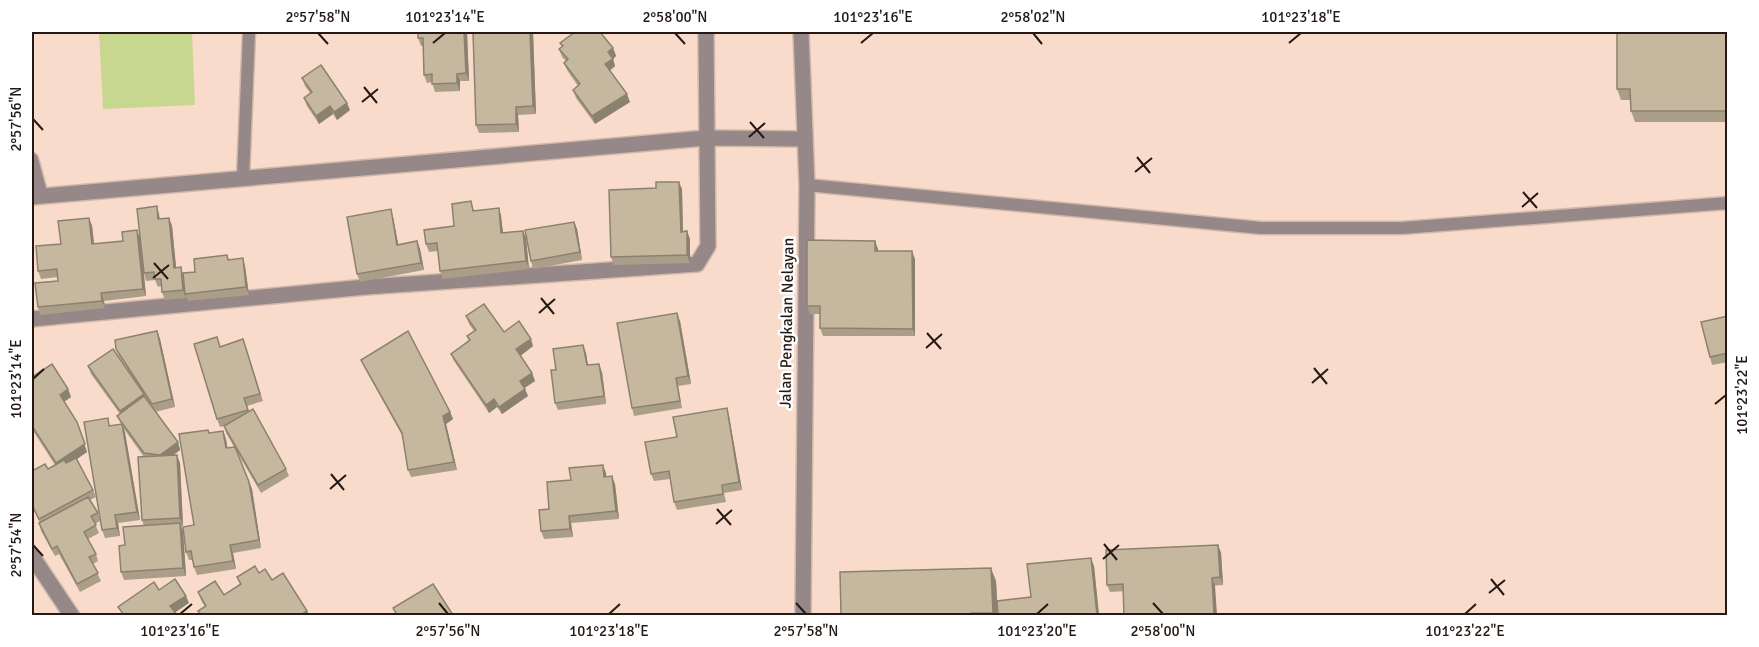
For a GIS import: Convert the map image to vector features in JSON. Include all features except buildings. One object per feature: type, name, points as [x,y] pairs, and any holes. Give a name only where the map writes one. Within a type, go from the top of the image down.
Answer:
[{"type":"street","points":[[32,318],[366,287],[690,267],[698,264],[704,258],[708,246],[706,32]]},
{"type":"street","name":"Jalan Pengkalan Nelayan","points":[[801,32],[803,139],[807,185],[803,615]]},
{"type":"street","points":[[37,197],[706,138],[803,139]]},
{"type":"street","points":[[32,556],[72,615]]},
{"type":"lane","points":[[243,178],[249,33]]},
{"type":"lane","points":[[32,159],[37,197]]},
{"type":"lane","points":[[807,185],[1261,228],[1402,228],[1728,203]]},
{"type":"green space","points":[[99,32],[192,32],[195,105],[103,109]]}]
